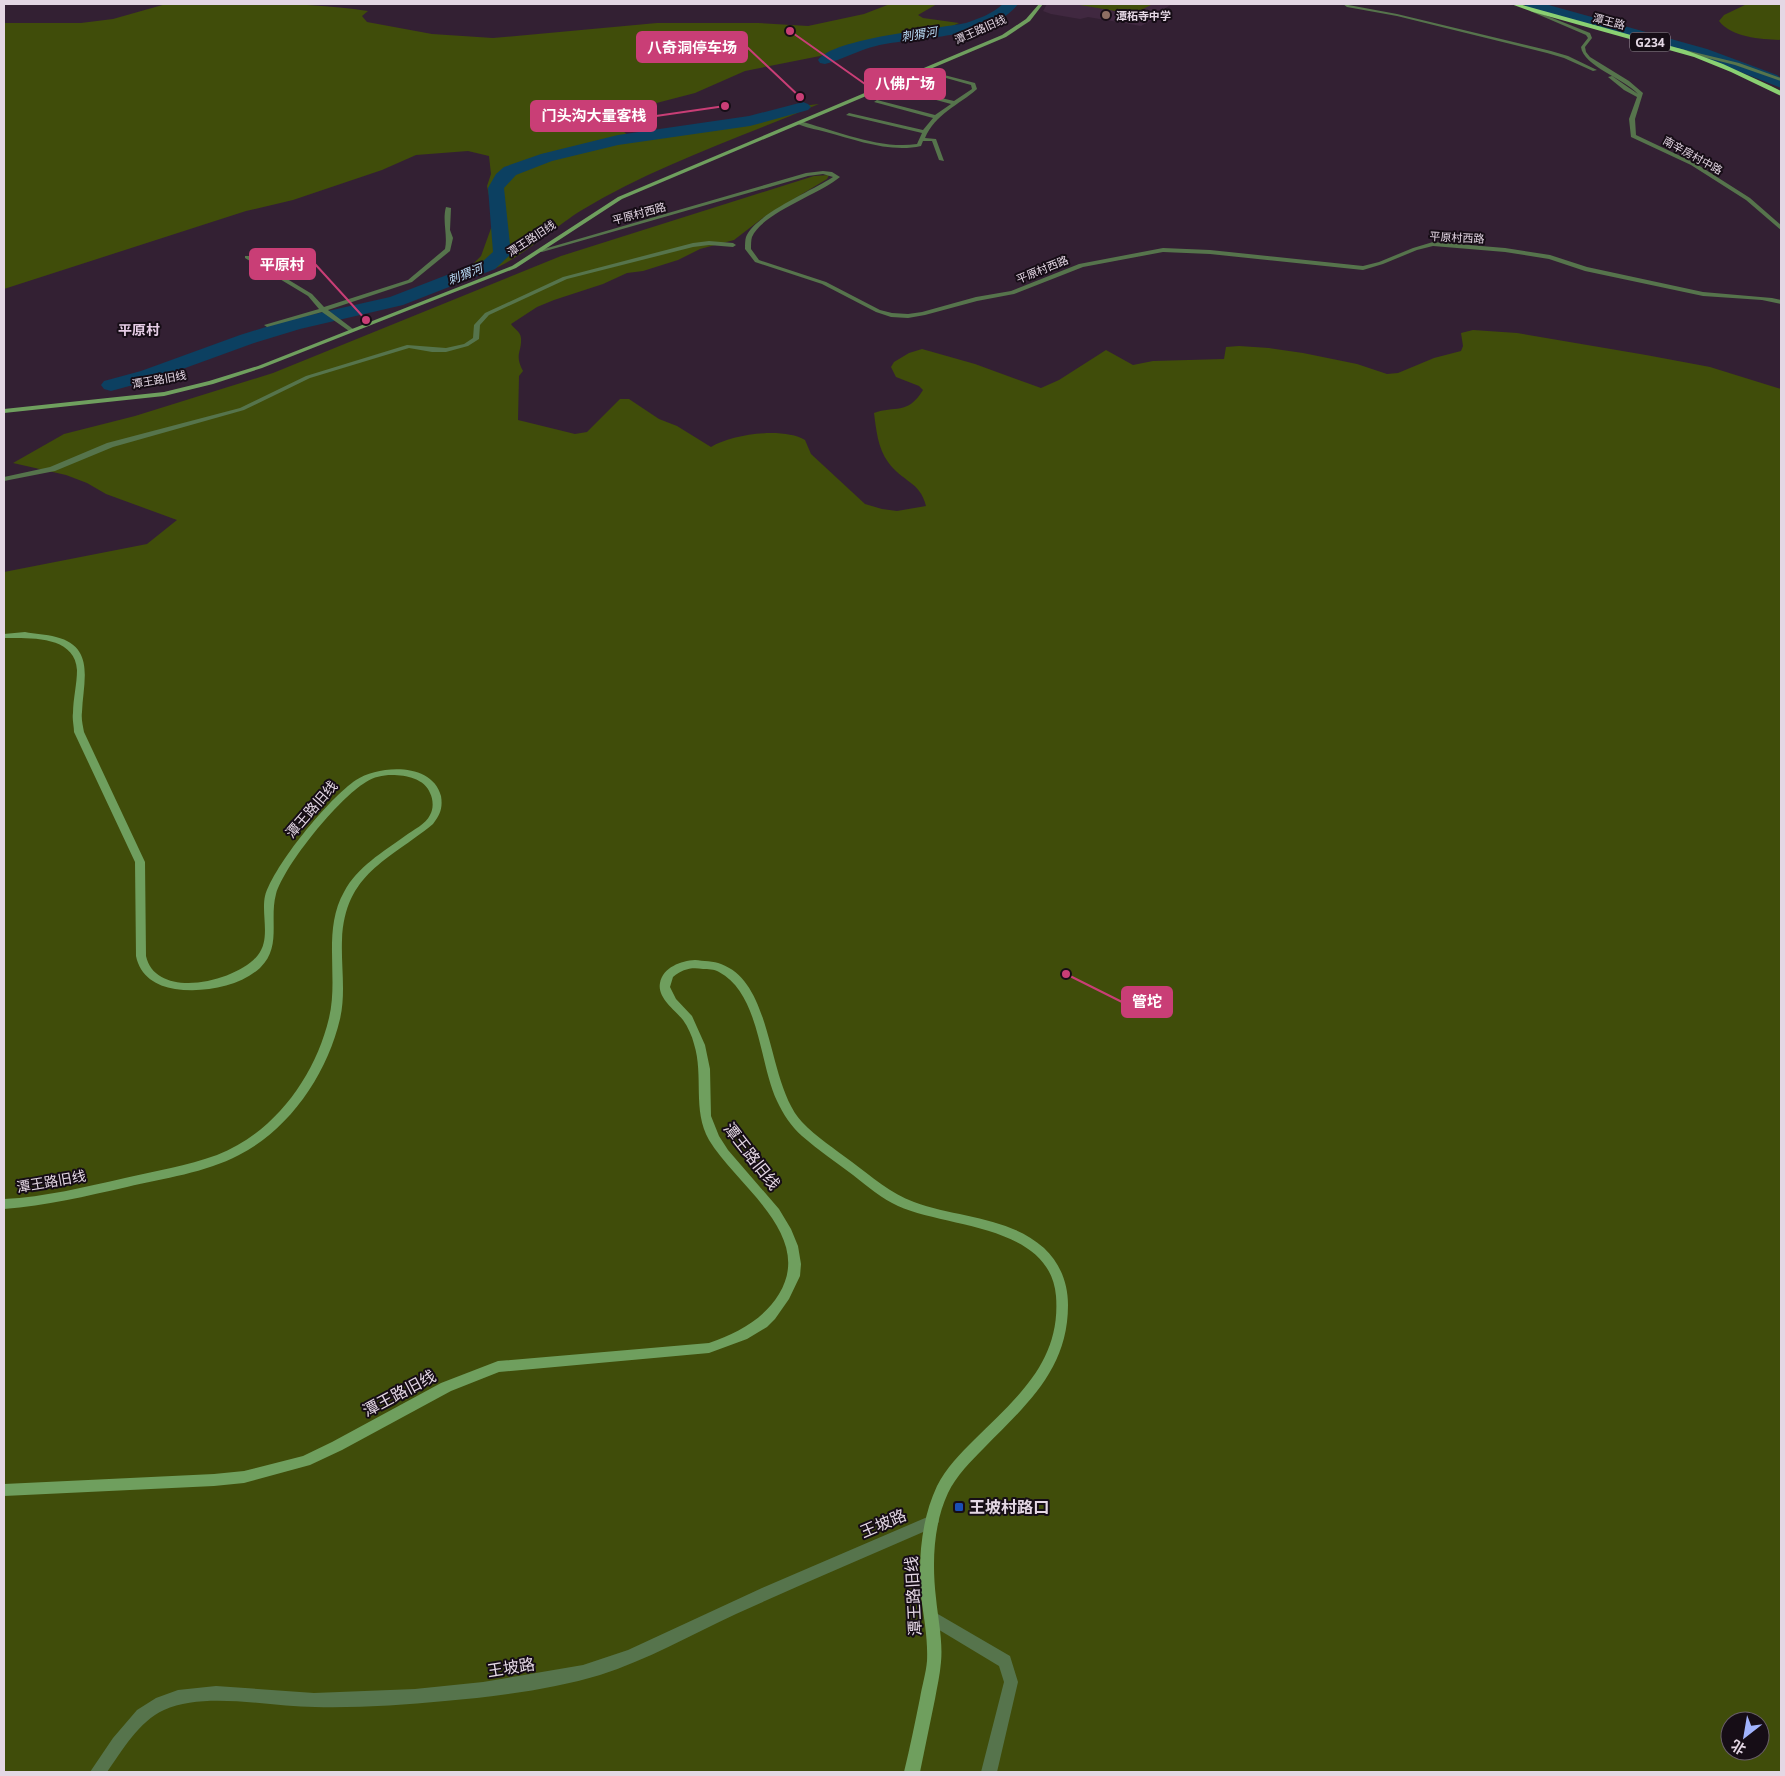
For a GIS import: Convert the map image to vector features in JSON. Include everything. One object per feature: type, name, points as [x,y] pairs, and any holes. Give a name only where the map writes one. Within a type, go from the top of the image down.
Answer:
[{"type":"highway","name":"潭王路","points":[[1514,4],[1682,50],[1735,70],[1781,94]]},
{"type":"main road","name":"潭王路旧线","points":[[4,411],[131,399],[186,390],[260,367],[498,274],[540,252],[620,198],[1013,31],[1032,17],[1041,4]]},
{"type":"main road","name":"潭王路旧线","points":[[4,636],[25,635],[55,639],[70,646],[79,660],[81,670],[76,715],[79,732],[140,862],[141,956],[144,968],[163,982],[189,986],[220,984],[236,978],[258,962],[265,954],[270,896],[277,877],[338,800],[357,784],[378,773],[402,772],[411,774],[429,782],[434,789],[437,804],[437,811],[430,822],[364,873],[348,893],[340,916],[337,933],[337,1004],[331,1032],[318,1065],[308,1081],[281,1118],[266,1132],[234,1152],[173,1172],[56,1198],[20,1204],[4,1204]]},
{"type":"main road","name":"潭王路旧线","points":[[4,1490],[244,1477],[305,1461],[337,1446],[446,1387],[498,1367],[709,1348],[734,1340],[753,1330],[768,1318],[781,1303],[791,1284],[795,1266],[792,1247],[785,1229],[772,1209],[724,1153],[705,1120],[703,1100],[706,1068],[703,1052],[688,1020],[665,990],[665,982],[669,975],[686,965],[697,963],[720,967],[730,971],[739,980],[747,994],[766,1042],[782,1104],[808,1135],[900,1202],[914,1208],[990,1226],[1013,1234],[1047,1258],[1061,1284],[1063,1321],[1060,1342],[1051,1362],[1039,1382],[951,1474],[937,1502],[932,1521],[927,1564],[934,1662],[921,1735],[912,1772]]},
{"type":"street","points":[[1345,4],[1566,57],[1614,79],[1640,97]]},
{"type":"street","points":[[1529,9],[1588,34],[1590,38],[1582,50],[1587,58],[1626,80],[1638,89],[1640,97]]},
{"type":"street","points":[[1659,44],[1737,64],[1781,80]]},
{"type":"street","points":[[799,122],[887,145],[914,147],[919,145],[924,132],[936,117],[975,89],[973,84],[923,70]]},
{"type":"street","points":[[905,90],[954,103]]},
{"type":"street","name":"南辛房村中路","points":[[1640,97],[1632,119],[1634,136],[1693,164],[1748,199],[1781,228]]},
{"type":"street","points":[[877,102],[936,117]]},
{"type":"street","points":[[849,115],[895,127],[924,132]]},
{"type":"street","points":[[922,139],[934,140],[942,160]]},
{"type":"street","name":"平原村西路","points":[[540,252],[671,215],[729,196],[808,174],[821,173],[833,174],[837,177],[770,215],[748,240],[746,249],[750,256],[757,261],[824,283],[878,311],[891,315],[923,314],[976,299],[1012,292],[1081,265],[1163,250],[1202,252],[1363,268],[1376,266],[1420,246],[1433,244],[1527,253],[1550,257],[1593,270],[1721,298],[1762,298],[1781,302]]},
{"type":"street","points":[[267,325],[323,310],[410,280],[448,250],[450,238],[447,230],[448,208]]},
{"type":"street","points":[[4,479],[52,469],[110,446],[242,409],[308,377],[409,346],[439,350],[466,345],[476,339],[477,325],[487,314],[565,278],[693,245],[709,243],[733,245]]},
{"type":"street","points":[[247,257],[310,295],[323,310],[351,330]]},
{"type":"street","name":"王坡路","points":[[98,1772],[142,1717],[158,1704],[176,1697],[196,1695],[313,1700],[397,1698],[501,1687],[587,1671],[628,1656],[932,1521]]},
{"type":"street","points":[[931,1617],[1005,1661],[1012,1682],[989,1772]]},
{"type":"shaded area","name":"潭柘寺中学","points":[[1047,4],[1172,4],[1148,19],[1152,20],[1141,26],[1088,17],[1080,19],[1051,14],[1043,11]]},
{"type":"green space","points":[[166,4],[267,4],[343,8],[368,11],[362,16],[367,22],[432,34],[493,38],[657,23],[758,23],[808,26],[864,14],[890,4],[937,4],[918,15],[923,18],[959,23],[948,28],[862,42],[820,56],[745,71],[695,93],[645,106],[631,114],[623,124],[622,130],[633,140],[736,122],[793,107],[819,104],[698,153],[610,194],[582,210],[516,257],[489,271],[478,273],[467,270],[481,256],[494,220],[487,186],[491,174],[489,156],[468,151],[416,155],[382,170],[293,200],[246,211],[4,289],[4,23],[81,23],[113,19]]},
{"type":"green space","points":[[1074,4],[1153,4],[1133,14]]},
{"type":"green space","points":[[1747,4],[1781,4],[1781,40],[1756,38],[1739,34],[1731,31],[1719,21],[1724,15]]},
{"type":"green space","points":[[829,175],[827,179],[764,217],[734,240],[700,249],[678,260],[643,271],[627,273],[603,284],[554,300],[537,307],[511,324],[521,338],[519,361],[523,371],[519,376],[518,420],[575,434],[587,432],[620,399],[629,399],[659,419],[677,426],[711,447],[720,442],[758,434],[771,433],[796,436],[805,440],[811,454],[865,504],[897,511],[926,506],[920,491],[893,469],[885,457],[878,439],[874,413],[906,407],[923,390],[919,386],[896,377],[891,367],[894,362],[909,353],[922,349],[975,364],[1041,388],[1059,380],[1106,350],[1133,365],[1153,361],[1224,359],[1226,347],[1269,348],[1357,364],[1387,374],[1398,373],[1434,358],[1461,351],[1463,346],[1461,333],[1473,330],[1517,333],[1710,367],[1781,389],[1781,1772],[4,1772],[4,572],[147,544],[177,520],[106,494],[87,483],[66,475],[13,463],[64,434],[135,416],[273,373],[561,256],[814,176]]},
{"type":"waterway","name":"刺猬河","points":[[825,60],[861,45],[951,30],[986,21],[1011,4]]},
{"type":"waterway","points":[[1531,4],[1702,52],[1772,78],[1781,84]]},
{"type":"waterway","name":"刺猬河","points":[[111,385],[148,375],[247,339],[295,324],[396,301],[489,265],[502,254],[496,188],[502,178],[510,171],[547,157],[618,140],[750,121],[803,107]]},
{"type":"place","name":"潭柘寺中学","points":[[1106,15]]},
{"type":"place","name":"八佛广场","points":[[790,31]]},
{"type":"place","name":"八奇洞停车场","points":[[800,97]]},
{"type":"place","name":"门头沟大量客栈","points":[[725,106]]},
{"type":"place","name":"平原村","points":[[366,320]]},
{"type":"place","name":"管坨","points":[[1066,974]]},
{"type":"place","name":"王坡村路口","points":[[959,1507]]},
{"type":"district","name":"平原村","points":[[139,329]]}]
